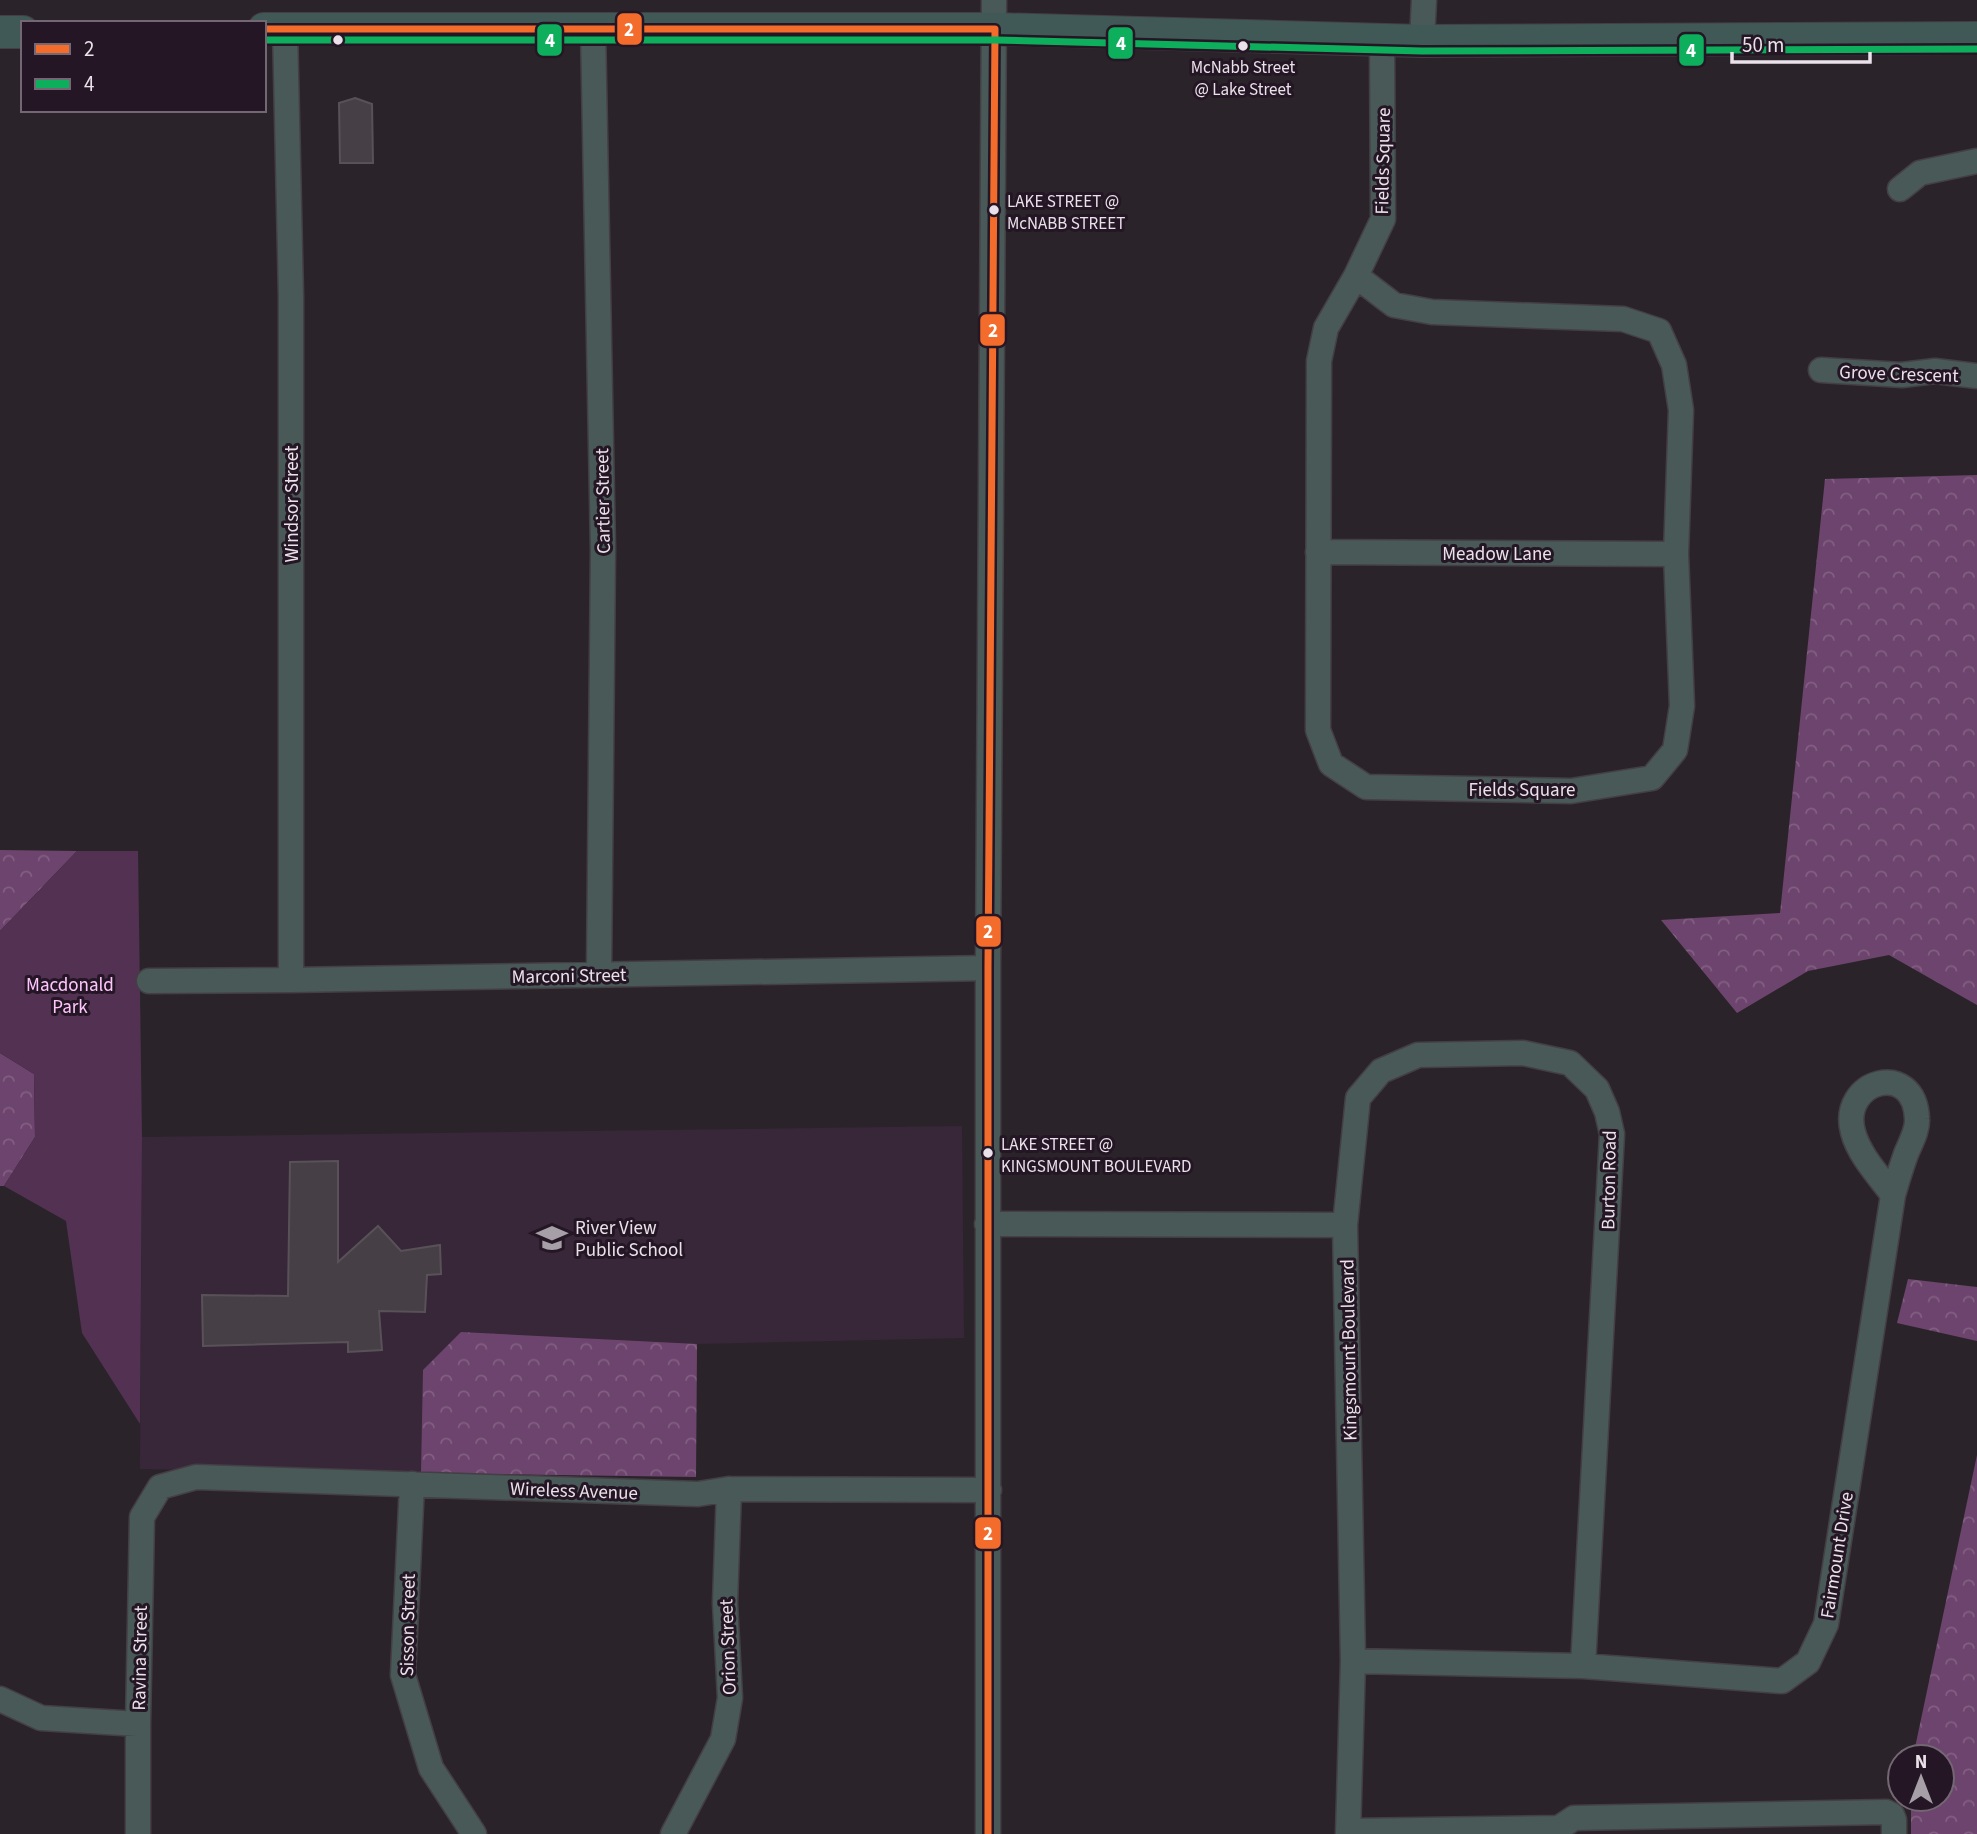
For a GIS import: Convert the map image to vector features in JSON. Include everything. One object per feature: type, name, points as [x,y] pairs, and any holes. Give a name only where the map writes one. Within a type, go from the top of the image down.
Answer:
[{"type":"main road","points":[[274,29],[593,28],[995,15],[1422,41],[1977,38]]},
{"type":"main road","points":[[0,32],[21,32]]},
{"type":"street","points":[[1422,41],[1423,0]]},
{"type":"street","points":[[988,1834],[988,968],[995,15]]},
{"type":"street","name":"Cartier Street","points":[[593,28],[603,550],[599,974]]},
{"type":"street","name":"Windsor Street","points":[[274,29],[291,297],[291,981]]},
{"type":"street","name":"Fields Square","points":[[1356,276],[1394,305],[1432,312],[1623,318],[1659,331],[1674,365],[1681,410],[1676,554],[1682,706],[1675,751],[1652,778],[1571,791],[1366,787],[1331,764],[1318,730],[1320,361],[1326,328],[1356,276],[1383,219],[1382,40]]},
{"type":"street","points":[[1900,189],[1920,173],[1977,162]]},
{"type":"street","name":"Grove Crescent","points":[[1821,370],[1902,375],[1935,371],[1977,376]]},
{"type":"street","name":"Meadow Lane","points":[[1318,552],[1676,554]]},
{"type":"street","name":"Marconi Street","points":[[149,981],[291,981],[988,968]]},
{"type":"street","name":"Burton Road","points":[[1345,1225],[1358,1098],[1381,1070],[1418,1055],[1523,1053],[1570,1063],[1597,1089],[1607,1111],[1612,1134],[1583,1666]]},
{"type":"street","name":"Fairmount Drive","points":[[1353,1661],[1583,1666],[1782,1681],[1808,1662],[1826,1624],[1893,1195]]},
{"type":"street","points":[[988,1224],[1345,1225]]},
{"type":"street","name":"Kingsmount Boulevard","points":[[1345,1225],[1353,1661],[1348,1832]]},
{"type":"street","name":"Wireless Avenue","points":[[160,1487],[197,1477],[698,1494],[729,1489],[989,1490]]},
{"type":"street","name":"Sisson Street","points":[[412,1484],[403,1675],[430,1768],[474,1834]]},
{"type":"street","name":"Ravina Street","points":[[138,1834],[142,1517],[160,1487]]},
{"type":"street","name":"Orion Street","points":[[673,1834],[723,1739],[730,1698],[725,1603],[729,1489]]},
{"type":"street","points":[[0,1699],[41,1718],[138,1724]]},
{"type":"street","points":[[1348,1832],[1559,1828],[1574,1818],[1736,1824],[1886,1812],[1892,1815],[1894,1820],[1894,1834]]},
{"type":"shaded area","name":"River View Public School","points":[[962,1126],[964,1338],[697,1344],[696,1477],[140,1469],[142,1137]]},
{"type":"green space","points":[[1977,475],[1977,1005],[1889,955],[1808,971],[1737,1013],[1661,920],[1780,913],[1825,479]]},
{"type":"green space","points":[[0,850],[77,851],[0,931]]},
{"type":"green space","name":"Macdonald Park","points":[[77,851],[138,851],[142,1137],[140,1424],[82,1333],[66,1221],[4,1186],[35,1137],[34,1074],[0,1053],[0,931]]},
{"type":"green space","points":[[0,1053],[34,1074],[35,1137],[4,1186],[0,1186]]},
{"type":"green space","points":[[1908,1279],[1977,1287],[1977,1341],[1897,1323]]},
{"type":"green space","points":[[461,1332],[697,1344],[696,1477],[421,1473],[423,1370]]},
{"type":"green space","points":[[1977,1455],[1977,1834],[1911,1834],[1911,1813],[1956,1813],[1956,1743],[1916,1743]]},
{"type":"building","points":[[355,98],[372,104],[373,163],[340,163],[339,103]]},
{"type":"building","points":[[338,1161],[338,1262],[378,1226],[401,1251],[440,1245],[441,1274],[427,1275],[425,1312],[379,1311],[382,1350],[348,1352],[348,1342],[203,1346],[202,1295],[288,1296],[290,1162]]},
{"type":"transit line","name":"2","points":[[266,29],[995,29]]},
{"type":"transit line","name":"2","points":[[988,1834],[988,968],[995,29]]},
{"type":"transit line","name":"4","points":[[266,40],[995,40],[1422,51],[1977,49]]},
{"type":"place","name":"McNabb Street @ Lake Street","points":[[1243,46]]},
{"type":"place","name":"LAKE STREET @ McNABB STREET","points":[[994,210]]},
{"type":"place","name":"LAKE STREET @ KINGSMOUNT BOULEVARD","points":[[988,1153]]},
{"type":"place","name":"River View Public School","points":[[552,1238]]}]
